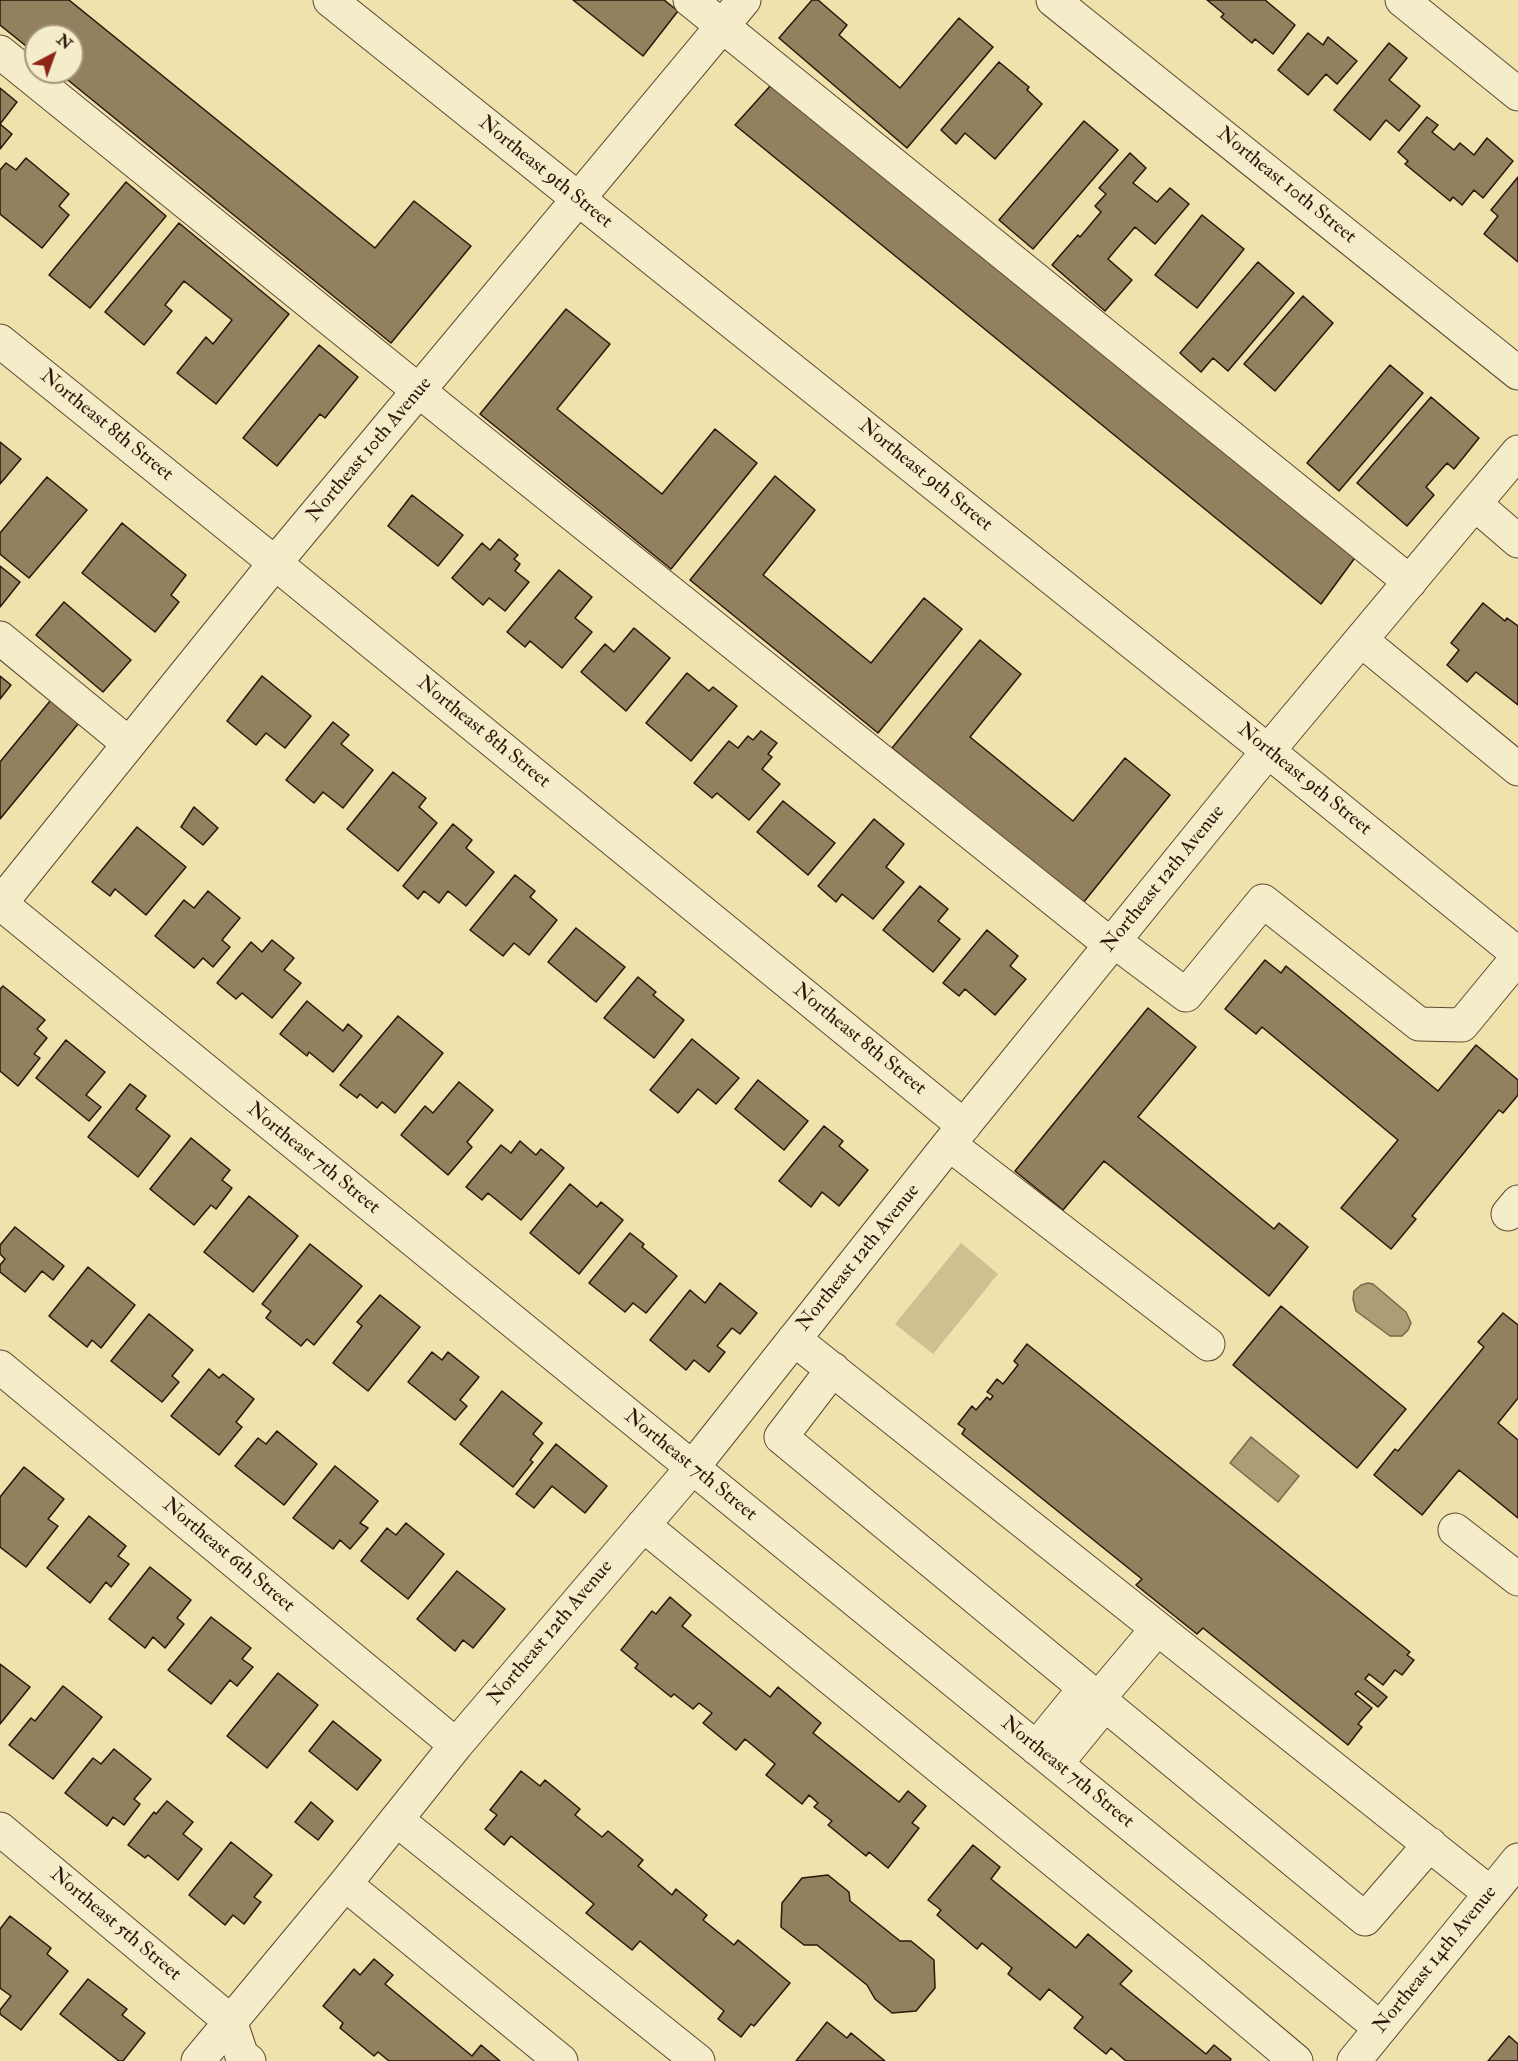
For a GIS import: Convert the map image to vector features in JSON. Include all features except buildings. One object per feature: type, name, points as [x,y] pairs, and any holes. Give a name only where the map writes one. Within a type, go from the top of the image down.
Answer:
[{"type":"street","name":"Northeast 9th Street","points":[[330,0],[1268,751],[1518,956]]},
{"type":"street","points":[[690,0],[1410,582]]},
{"type":"street","name":"Northeast 10th Avenue","points":[[0,903],[275,563],[744,0]]},
{"type":"street","name":"Northeast 10th Street","points":[[1053,0],[1518,373]]},
{"type":"street","points":[[1402,0],[1518,94]]},
{"type":"street","points":[[0,52],[419,391],[1112,943],[1186,995],[1263,901],[1419,1024],[1462,1025],[1518,956]]},
{"type":"street","name":"Northeast 8th Street","points":[[0,341],[275,563],[1208,1344]]},
{"type":"street","name":"Northeast 12th Avenue","points":[[198,2061],[345,1884],[456,1745],[692,1468],[956,1135],[1268,751],[1518,452]]},
{"type":"street","points":[[1475,504],[1518,541]]},
{"type":"street","points":[[0,638],[129,744]]},
{"type":"street","points":[[1361,640],[1518,769]]},
{"type":"street","name":"Northeast 7th Street","points":[[0,903],[1380,2028]]},
{"type":"street","points":[[794,1338],[1490,1893]]},
{"type":"street","name":"Northeast 6th Street","points":[[0,1367],[456,1745]]},
{"type":"street","points":[[833,1369],[781,1437],[1365,1919],[1430,1844]]},
{"type":"street","points":[[643,1525],[1296,2061]]},
{"type":"street","points":[[1455,1530],[1518,1579]]},
{"type":"street","points":[[1046,1756],[1157,1629]]},
{"type":"street","points":[[397,1820],[698,2061]]},
{"type":"street","name":"Northeast 5th Street","points":[[0,1829],[230,2021]]},
{"type":"street","name":"Northeast 14th Avenue","points":[[1354,2061],[1518,1860]]},
{"type":"street","points":[[345,1884],[561,2061]]},
{"type":"street","points":[[230,2021],[242,2056],[249,2061]]},
{"type":"shaded area","points":[[961,1243],[998,1274],[933,1354],[895,1324]]},
{"type":"shaded area","points":[[1368,1283],[1373,1284],[1406,1312],[1411,1323],[1402,1336],[1390,1336],[1356,1311],[1354,1291]]},
{"type":"shaded area","points":[[1251,1437],[1299,1476],[1278,1502],[1230,1463]]}]
